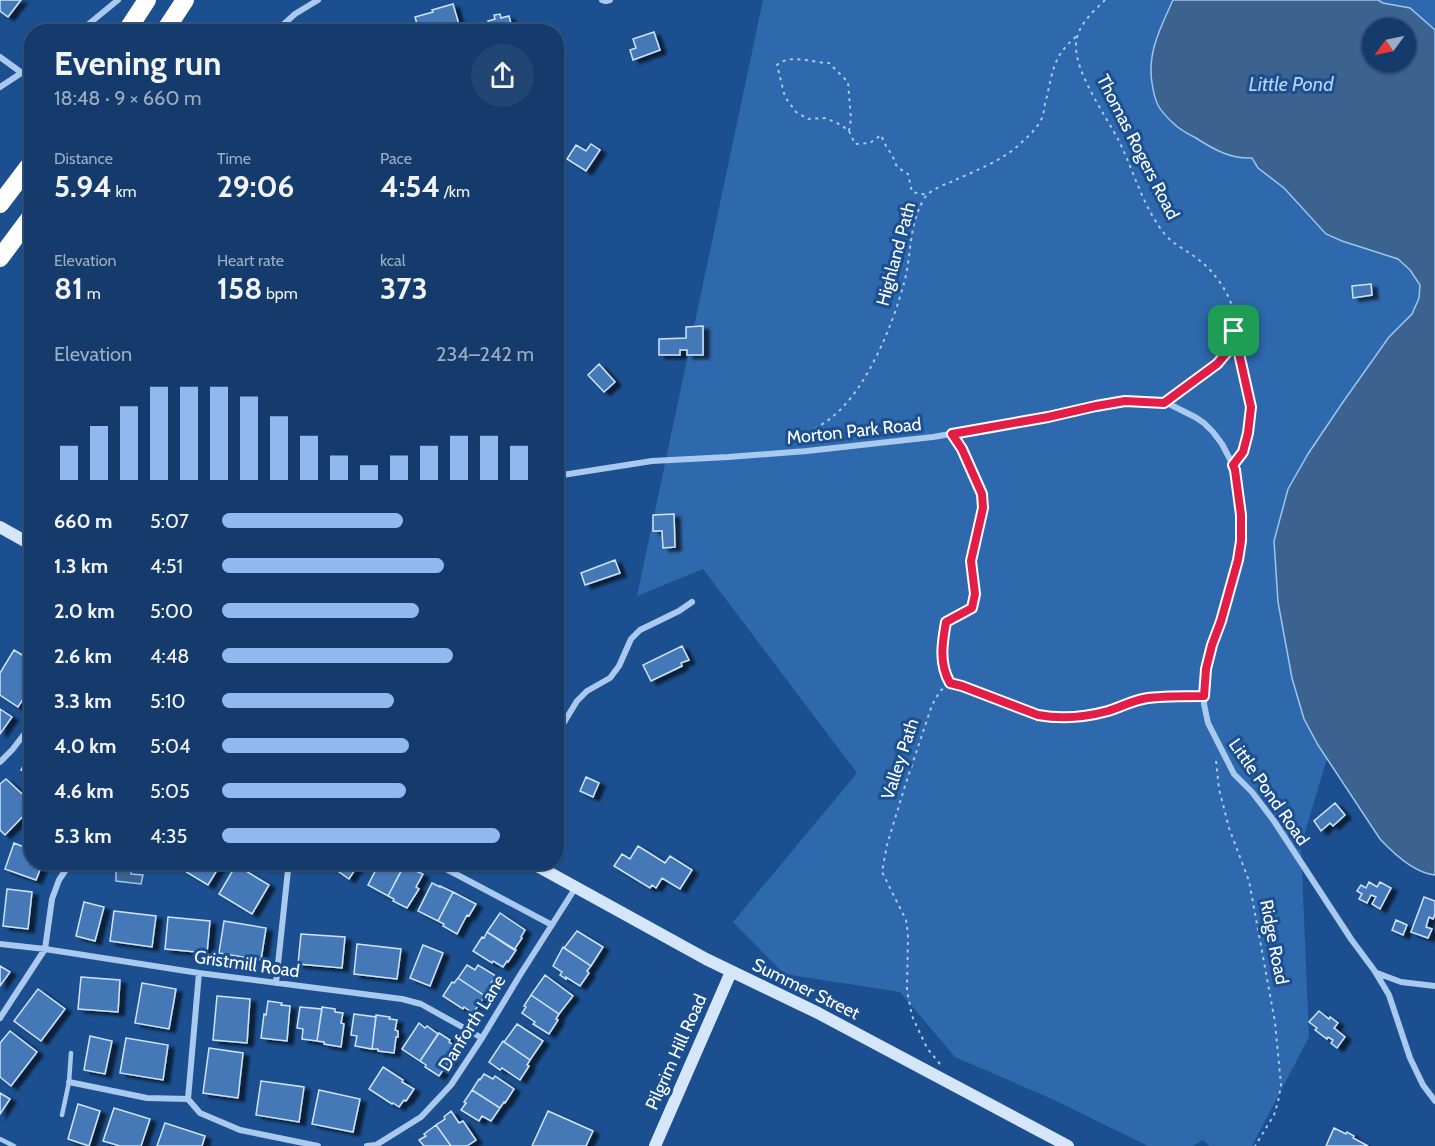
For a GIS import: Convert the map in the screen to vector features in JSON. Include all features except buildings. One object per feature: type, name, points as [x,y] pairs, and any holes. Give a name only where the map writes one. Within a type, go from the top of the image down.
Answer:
[{"type":"highway","points":[[131,24],[147,0]]},
{"type":"highway","points":[[169,24],[185,0]]},
{"type":"highway","points":[[0,204],[24,172]]},
{"type":"highway","points":[[0,258],[24,226]]},
{"type":"main road","points":[[0,527],[24,540]]},
{"type":"main road","name":"Summer Street","points":[[545,870],[731,972],[818,1013],[1068,1146]]},
{"type":"main road","name":"Pilgrim Hill Road","points":[[655,1146],[731,972]]},
{"type":"street","points":[[88,24],[118,0]]},
{"type":"street","points":[[284,24],[318,0]]},
{"type":"street","points":[[602,0],[610,0]]},
{"type":"street","points":[[0,57],[22,73],[0,87]]},
{"type":"street","points":[[1164,403],[1217,364],[1228,351],[1234,331]]},
{"type":"street","points":[[1233,465],[1243,452],[1251,407],[1234,331]]},
{"type":"street","name":"Morton Park Road","points":[[564,475],[652,461],[807,452],[952,434],[1125,401],[1169,404],[1204,423],[1221,444],[1233,465]]},
{"type":"street","name":"Little Pond Road","points":[[1233,465],[1241,515],[1241,541],[1238,560],[1206,669],[1204,704],[1208,723],[1234,774],[1252,792],[1274,821],[1351,939],[1376,973],[1389,995],[1410,1058],[1423,1085],[1435,1101]]},
{"type":"street","points":[[564,725],[577,701],[587,691],[610,678],[619,666],[631,639],[640,630],[692,602]]},
{"type":"street","points":[[0,762],[24,734]]},
{"type":"street","points":[[0,1018],[45,949],[52,899],[66,870]]},
{"type":"street","points":[[276,983],[288,870]]},
{"type":"street","points":[[448,870],[552,926]]},
{"type":"street","name":"Danforth Lane","points":[[367,1146],[376,1145],[421,1117],[451,1084],[576,887]]},
{"type":"street","name":"Gristmill Road","points":[[0,944],[402,999],[421,1004],[482,1038]]},
{"type":"street","points":[[199,973],[188,1099],[200,1113],[240,1130],[318,1146]]},
{"type":"street","points":[[1376,973],[1401,982],[1435,986]]},
{"type":"street","points":[[69,1082],[147,1098],[188,1099]]},
{"type":"lane","points":[[62,1115],[69,1082],[70,1053]]},
{"type":"lane","points":[[0,1139],[14,1146]]},
{"type":"path","points":[[1077,36],[1086,21],[1106,0]]},
{"type":"path","name":"Highland Path","points":[[787,443],[831,419],[845,406],[879,352],[904,283],[919,208],[927,195],[1009,153],[1034,130],[1042,117],[1059,55],[1077,36]]},
{"type":"path","name":"Thomas Rogers Road","points":[[1077,36],[1076,51],[1082,70],[1119,142],[1144,201],[1172,242],[1200,261],[1219,281],[1232,307],[1234,331]]},
{"type":"path","points":[[849,131],[826,118],[808,119],[796,112],[785,97],[777,65],[782,60],[802,59],[829,63],[848,82],[851,119],[849,131],[855,144],[870,143],[881,135],[897,167],[908,174],[912,192],[927,195]]},
{"type":"path","points":[[952,434],[966,457],[982,494],[983,508],[971,561],[975,594],[972,608],[946,622],[942,644],[944,672],[950,683],[1038,715],[1050,717],[1095,714],[1146,698],[1204,696]]},
{"type":"path","name":"Valley Path","points":[[941,1065],[927,1048],[912,1016],[907,990],[906,920],[882,872],[887,845],[932,705],[940,691],[950,683]]},
{"type":"path","name":"Ridge Road","points":[[1216,741],[1219,789],[1229,828],[1249,881],[1275,1022],[1281,1085],[1274,1115],[1255,1146]]},
{"type":"shaded area","points":[[763,0],[1435,0],[1435,819],[1328,755],[1301,846],[1309,1037],[1252,1146],[1209,1146],[1203,1140],[1193,1146],[1148,1146],[1052,1099],[955,1057],[900,992],[784,974],[733,922],[857,773],[703,569],[637,596]]},
{"type":"water","name":"Little Pond","points":[[1173,0],[1378,0],[1410,8],[1435,30],[1435,875],[1412,867],[1380,839],[1318,745],[1304,719],[1292,678],[1278,602],[1274,541],[1288,489],[1308,454],[1389,337],[1412,314],[1419,298],[1420,285],[1410,270],[1398,259],[1326,234],[1284,188],[1258,168],[1252,158],[1236,157],[1215,149],[1175,125],[1164,114],[1154,96],[1151,61],[1160,30]]},
{"type":"water","points":[[131,870],[131,874],[143,875],[141,884],[116,881],[116,871]]},
{"type":"route","points":[[1234,331],[1251,407],[1243,452],[1233,465],[1241,515],[1241,541],[1238,560],[1206,669],[1204,696],[1146,698],[1095,714],[1050,717],[1017,708],[988,695],[950,683],[944,672],[942,644],[946,622],[972,608],[975,594],[971,561],[983,508],[982,494],[973,472],[952,434],[1125,401],[1164,403],[1217,364],[1228,351],[1234,331]]}]
